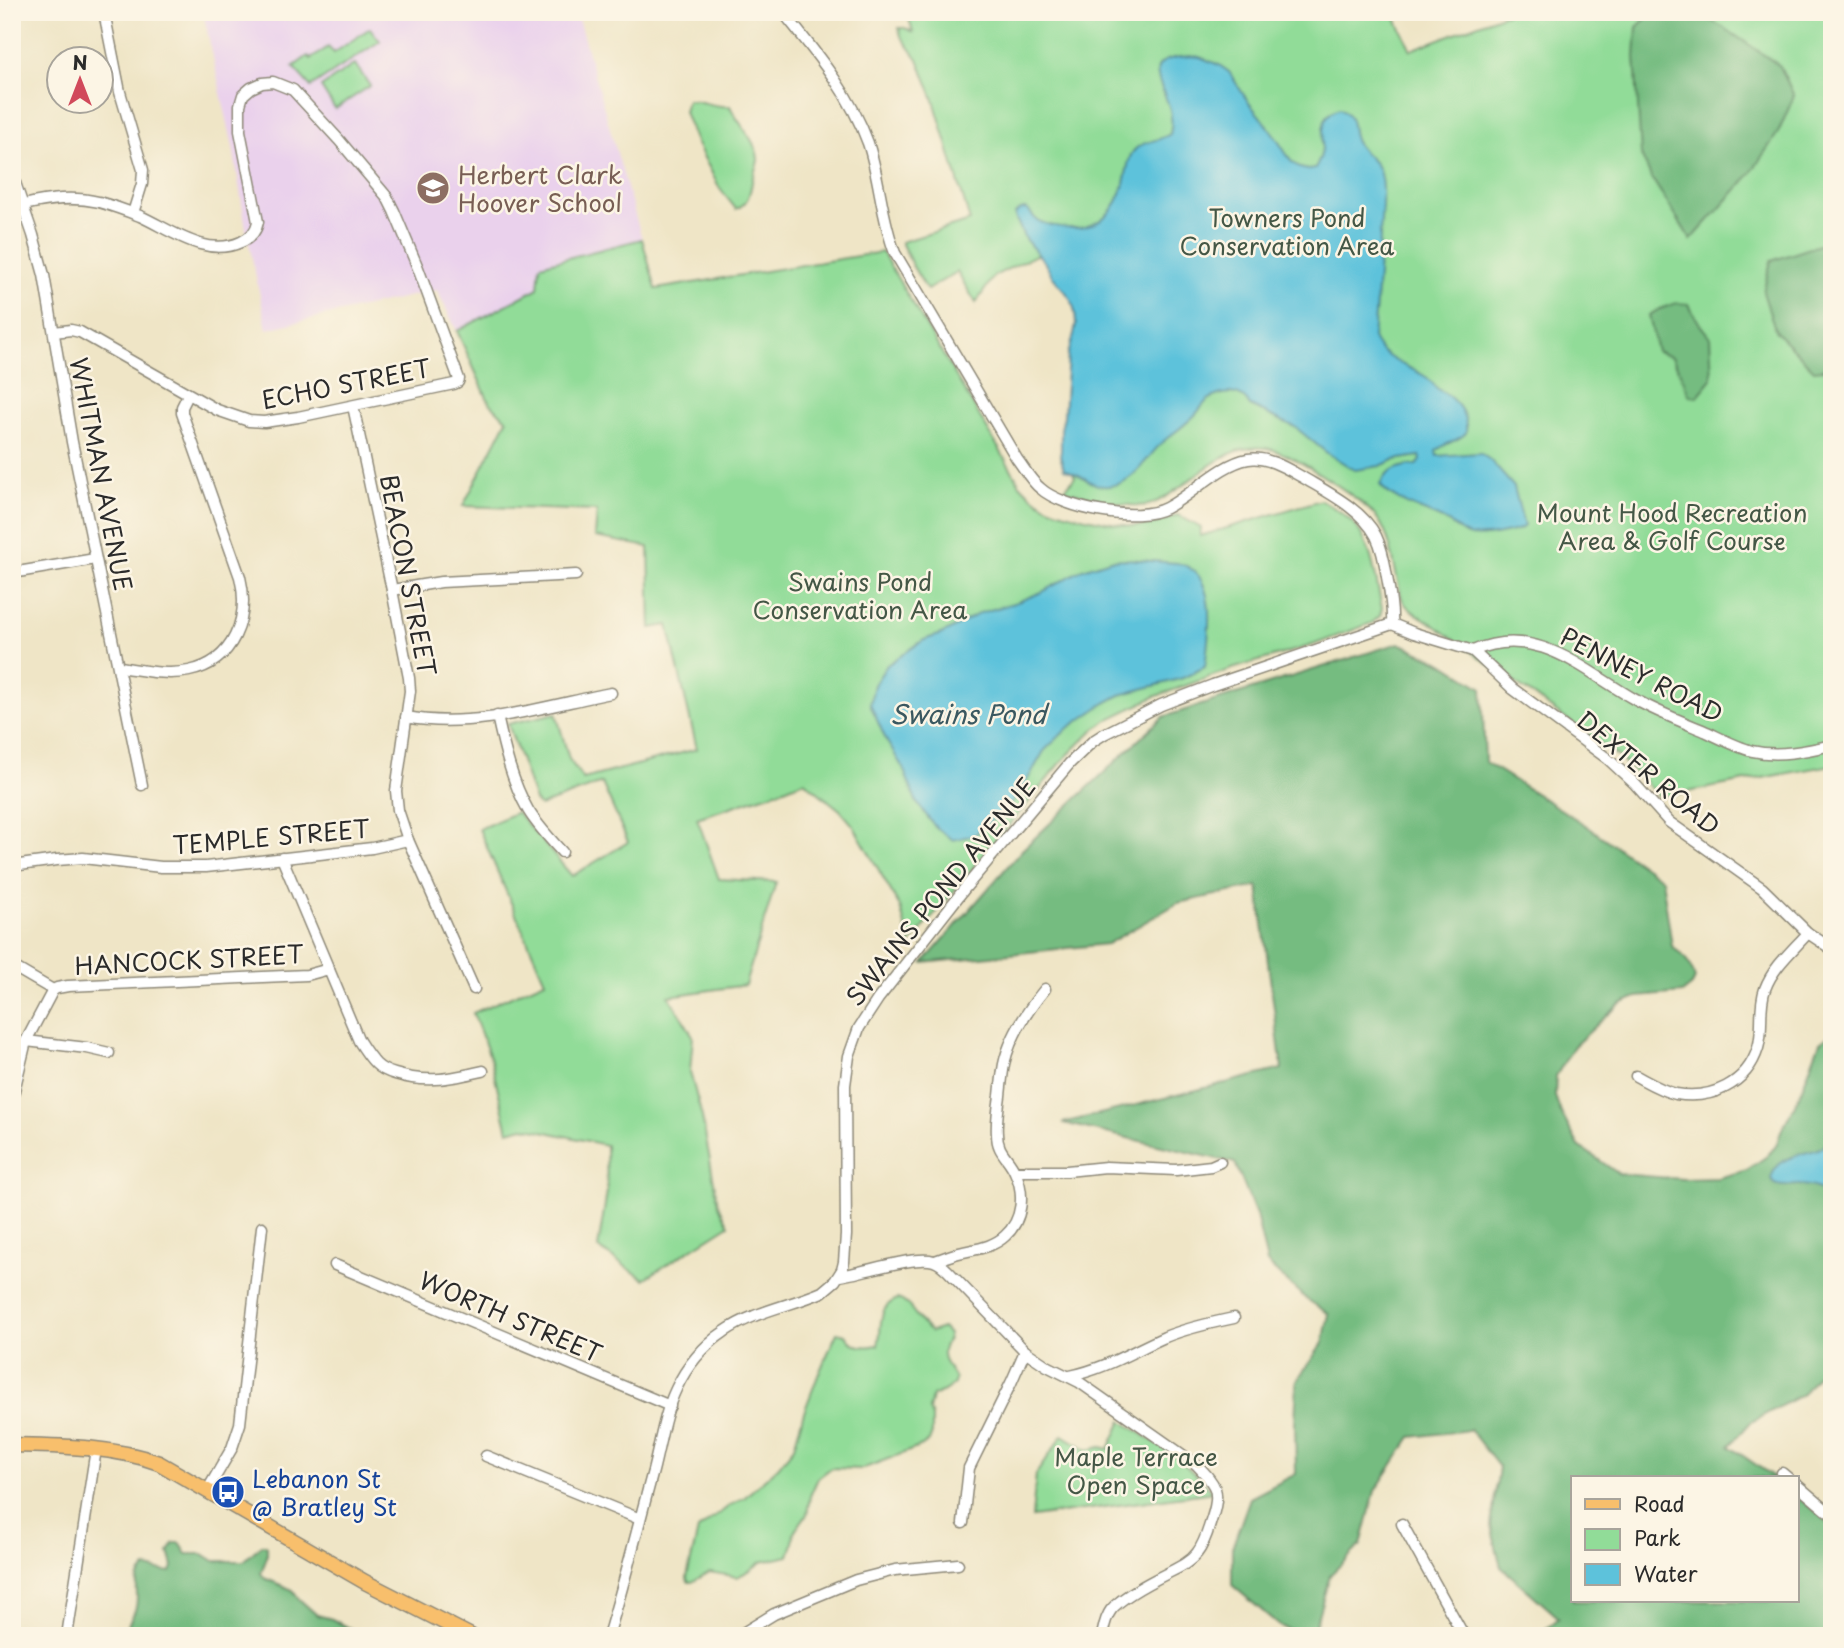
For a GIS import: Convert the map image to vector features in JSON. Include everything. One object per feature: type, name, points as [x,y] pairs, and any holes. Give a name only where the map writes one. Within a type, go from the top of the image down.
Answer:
[{"type":"main road","points":[[12,1445],[96,1449],[152,1461],[174,1471],[345,1571],[467,1635]]},
{"type":"street","points":[[24,205],[57,199],[77,199],[132,213],[143,174],[116,75],[103,12]]},
{"type":"street","points":[[783,12],[831,72],[852,106],[871,154],[886,226],[895,253],[1017,459],[1037,487],[1071,504],[1110,513],[1144,515],[1167,508],[1234,463],[1255,458],[1279,465],[1340,499],[1373,532],[1386,569],[1392,603],[1392,624],[1473,651]]},
{"type":"street","name":"ECHO STREET","points":[[54,332],[80,332],[188,395],[231,416],[253,422],[353,406],[458,382],[458,375],[414,257],[387,197],[293,90],[278,83],[262,83],[243,95],[239,121],[241,141],[258,222],[255,232],[247,239],[222,247],[209,246],[176,235],[132,213]]},
{"type":"street","name":"WHITMAN AVENUE","points":[[12,174],[44,275],[95,559],[142,785]]},
{"type":"street","points":[[119,667],[176,673],[200,668],[225,651],[236,636],[243,614],[244,597],[240,577],[181,413],[188,395]]},
{"type":"street","name":"BEACON STREET","points":[[353,406],[409,678],[410,691],[396,791],[399,817],[474,989]]},
{"type":"street","points":[[12,573],[95,559]]},
{"type":"street","points":[[393,590],[441,582],[576,575]]},
{"type":"street","name":"SWAINS POND AVENUE","points":[[839,1276],[844,1262],[846,1235],[846,1076],[849,1056],[859,1028],[922,942],[1070,763],[1104,734],[1153,708],[1392,624]]},
{"type":"street","name":"PENNEY ROAD","points":[[1473,651],[1484,646],[1511,642],[1547,649],[1562,655],[1638,702],[1753,751],[1801,752],[1832,746]]},
{"type":"street","name":"DEXTER ROAD","points":[[1473,651],[1513,689],[1608,760],[1683,834],[1762,888],[1808,933],[1832,949]]},
{"type":"street","points":[[406,717],[448,721],[497,716],[611,692]]},
{"type":"street","points":[[497,716],[506,754],[522,798],[540,827],[562,852]]},
{"type":"street","name":"TEMPLE STREET","points":[[12,866],[83,858],[160,867],[206,867],[372,848],[408,840]]},
{"type":"street","points":[[282,858],[359,1041],[373,1061],[403,1077],[426,1081],[452,1079],[484,1070]]},
{"type":"street","points":[[1636,1076],[1675,1094],[1693,1096],[1721,1090],[1740,1078],[1748,1070],[1758,1047],[1762,999],[1772,974],[1808,933]]},
{"type":"street","points":[[12,966],[53,990],[26,1041],[12,1098]]},
{"type":"street","name":"HANCOCK STREET","points":[[53,990],[68,986],[307,975],[328,969]]},
{"type":"street","points":[[608,1636],[670,1406],[689,1367],[701,1352],[722,1333],[744,1320],[822,1292],[839,1276],[913,1261],[935,1261],[982,1249],[1002,1239],[1012,1230],[1021,1212],[1021,1198],[1015,1171],[1000,1151],[996,1136],[1004,1063],[1027,1010],[1045,989]]},
{"type":"street","points":[[26,1041],[109,1053]]},
{"type":"street","points":[[1015,1171],[1067,1171],[1106,1167],[1176,1170],[1211,1166],[1220,1162]]},
{"type":"street","points":[[207,1491],[232,1448],[240,1424],[262,1227]]},
{"type":"street","points":[[935,1261],[948,1271],[1025,1351],[1047,1366],[1070,1376],[1197,1465],[1216,1489],[1214,1513],[1197,1553],[1189,1561],[1152,1581],[1111,1610],[1102,1636]]},
{"type":"street","name":"WORTH STREET","points":[[335,1265],[670,1406]]},
{"type":"street","points":[[1070,1376],[1103,1367],[1186,1329],[1234,1318]]},
{"type":"street","points":[[963,1522],[969,1468],[1025,1351]]},
{"type":"street","points":[[67,1636],[96,1449]]},
{"type":"street","points":[[486,1455],[640,1519]]},
{"type":"street","points":[[1798,1486],[1832,1516]]},
{"type":"street","points":[[1402,1524],[1464,1636]]},
{"type":"street","points":[[738,1636],[774,1614],[856,1580],[895,1570],[958,1564]]},
{"type":"shaded area","name":"Herbert Clark Hoover School","points":[[203,12],[576,12],[642,239],[540,265],[538,288],[457,331],[437,290],[267,329],[246,229],[233,147]]},
{"type":"green space","points":[[907,12],[1393,12],[1411,50],[1510,12],[1832,12],[1832,765],[1660,797],[1619,757],[1410,609],[1402,597],[1386,535],[1373,513],[1312,469],[1270,449],[1233,452],[1165,498],[1148,505],[1118,503],[1064,490],[1075,477],[1065,456],[1082,318],[1046,250],[994,276],[976,303],[957,272],[927,290],[901,242],[970,221],[933,97],[918,59],[901,36],[899,28],[913,32]]},
{"type":"green space","points":[[1653,12],[1696,12],[1726,29],[1780,66],[1794,96],[1779,131],[1749,176],[1691,240],[1651,177],[1641,155],[1635,56],[1637,27]]},
{"type":"green space","points":[[370,28],[380,41],[311,87],[293,67],[308,56],[311,59],[328,47],[334,53]]},
{"type":"green space","points":[[355,64],[370,86],[335,109],[321,87]]},
{"type":"green space","points":[[687,100],[730,106],[755,146],[758,160],[749,194],[746,201],[736,209],[720,189],[696,142],[684,112]]},
{"type":"green space","name":"Swains Pond Conservation Area","points":[[642,239],[656,289],[882,252],[1020,484],[1045,505],[1078,516],[1133,526],[1151,525],[1178,515],[1201,528],[1200,536],[1321,500],[1346,516],[1363,538],[1372,560],[1382,608],[1380,616],[1372,623],[1154,697],[1107,720],[1065,758],[910,944],[900,907],[853,825],[840,810],[804,781],[697,818],[719,879],[776,882],[745,985],[669,996],[693,1036],[690,1072],[702,1117],[718,1204],[729,1225],[644,1279],[598,1248],[607,1192],[606,1145],[524,1127],[508,1131],[490,1057],[473,1013],[545,981],[479,829],[517,812],[572,876],[628,842],[602,783],[540,806],[535,801],[508,724],[556,713],[569,759],[583,779],[697,749],[668,625],[651,628],[649,547],[595,537],[597,511],[463,506],[507,420],[489,402],[457,331],[538,288],[540,265]]},
{"type":"green space","points":[[1819,245],[1832,245],[1832,368],[1814,370],[1776,332],[1763,292],[1771,261]]},
{"type":"green space","points":[[1676,303],[1688,304],[1710,337],[1712,379],[1697,397],[1689,395],[1672,357],[1657,352],[1649,315]]},
{"type":"green space","points":[[1399,643],[1443,663],[1482,688],[1485,762],[1584,824],[1662,879],[1672,946],[1685,958],[1695,979],[1682,993],[1637,997],[1620,1004],[1574,1046],[1556,1076],[1555,1096],[1579,1146],[1619,1174],[1683,1179],[1718,1178],[1747,1170],[1776,1146],[1820,1042],[1832,1033],[1832,1367],[1824,1366],[1803,1394],[1751,1422],[1729,1446],[1772,1476],[1571,1476],[1571,1602],[1798,1602],[1798,1496],[1832,1525],[1832,1636],[1537,1636],[1559,1618],[1501,1567],[1491,1526],[1499,1467],[1470,1430],[1411,1437],[1375,1491],[1361,1545],[1330,1575],[1312,1636],[1280,1626],[1232,1585],[1232,1548],[1250,1498],[1296,1474],[1297,1380],[1323,1343],[1329,1314],[1305,1298],[1267,1263],[1256,1215],[1235,1163],[1063,1123],[1282,1069],[1258,886],[1178,903],[1107,944],[923,963],[1022,850],[1163,717]]},
{"type":"green space","points":[[897,1299],[907,1305],[931,1332],[943,1328],[949,1334],[943,1355],[955,1379],[954,1384],[932,1396],[929,1410],[932,1433],[929,1441],[862,1469],[831,1468],[818,1478],[810,1496],[807,1514],[794,1532],[789,1556],[761,1562],[737,1577],[710,1572],[688,1582],[698,1530],[745,1497],[778,1467],[794,1447],[803,1415],[837,1333],[846,1335],[859,1346],[878,1345],[883,1312]]},
{"type":"green space","name":"Maple Terrace Open Space","points":[[1122,1421],[1177,1457],[1213,1492],[1032,1517],[1036,1474],[1063,1435],[1088,1450],[1101,1447],[1109,1449]]},
{"type":"green space","points":[[174,1543],[180,1543],[187,1554],[203,1554],[214,1561],[244,1561],[261,1545],[265,1545],[267,1557],[261,1573],[264,1578],[293,1590],[317,1615],[332,1619],[364,1636],[127,1636],[124,1631],[137,1604],[137,1584],[141,1573],[146,1568],[171,1572],[173,1566],[169,1552]]},
{"type":"water","points":[[1192,56],[1219,65],[1229,72],[1291,161],[1300,168],[1315,169],[1321,153],[1324,123],[1329,114],[1340,108],[1348,115],[1355,140],[1377,166],[1382,185],[1373,338],[1389,357],[1428,378],[1463,412],[1466,433],[1436,451],[1437,456],[1480,453],[1490,460],[1514,487],[1524,526],[1520,529],[1482,536],[1465,534],[1448,522],[1395,498],[1380,485],[1395,469],[1417,465],[1421,460],[1420,456],[1355,470],[1327,453],[1295,427],[1250,406],[1242,397],[1231,393],[1208,400],[1191,419],[1159,446],[1136,472],[1122,482],[1102,486],[1064,469],[1060,456],[1061,429],[1068,354],[1076,323],[1075,312],[1068,295],[1025,239],[1015,214],[1025,209],[1041,222],[1074,228],[1094,224],[1108,214],[1118,200],[1132,153],[1145,143],[1170,134],[1170,109],[1158,76],[1160,64],[1177,57]]},
{"type":"water","name":"Swains Pond","points":[[1110,560],[1177,563],[1191,568],[1200,578],[1209,606],[1205,667],[1183,678],[1120,695],[1068,728],[1044,751],[1011,803],[974,835],[953,840],[936,828],[917,803],[903,768],[886,740],[870,704],[874,685],[887,665],[924,640],[944,633],[980,613],[1042,592],[1083,569]]},
{"type":"water","points":[[1832,1139],[1832,1197],[1812,1187],[1774,1184],[1771,1178],[1778,1165],[1797,1155],[1820,1148]]},
{"type":"place","name":"Herbert Clark Hoover School","points":[[433,188]]},
{"type":"place","name":"Lebanon St @ Bratley St","points":[[228,1492]]},
{"type":"park label","name":"Towners Pond Conservation Area","points":[[1287,231]]},
{"type":"park label","name":"Mount Hood Recreation Area & Golf Course","points":[[1672,526]]}]
